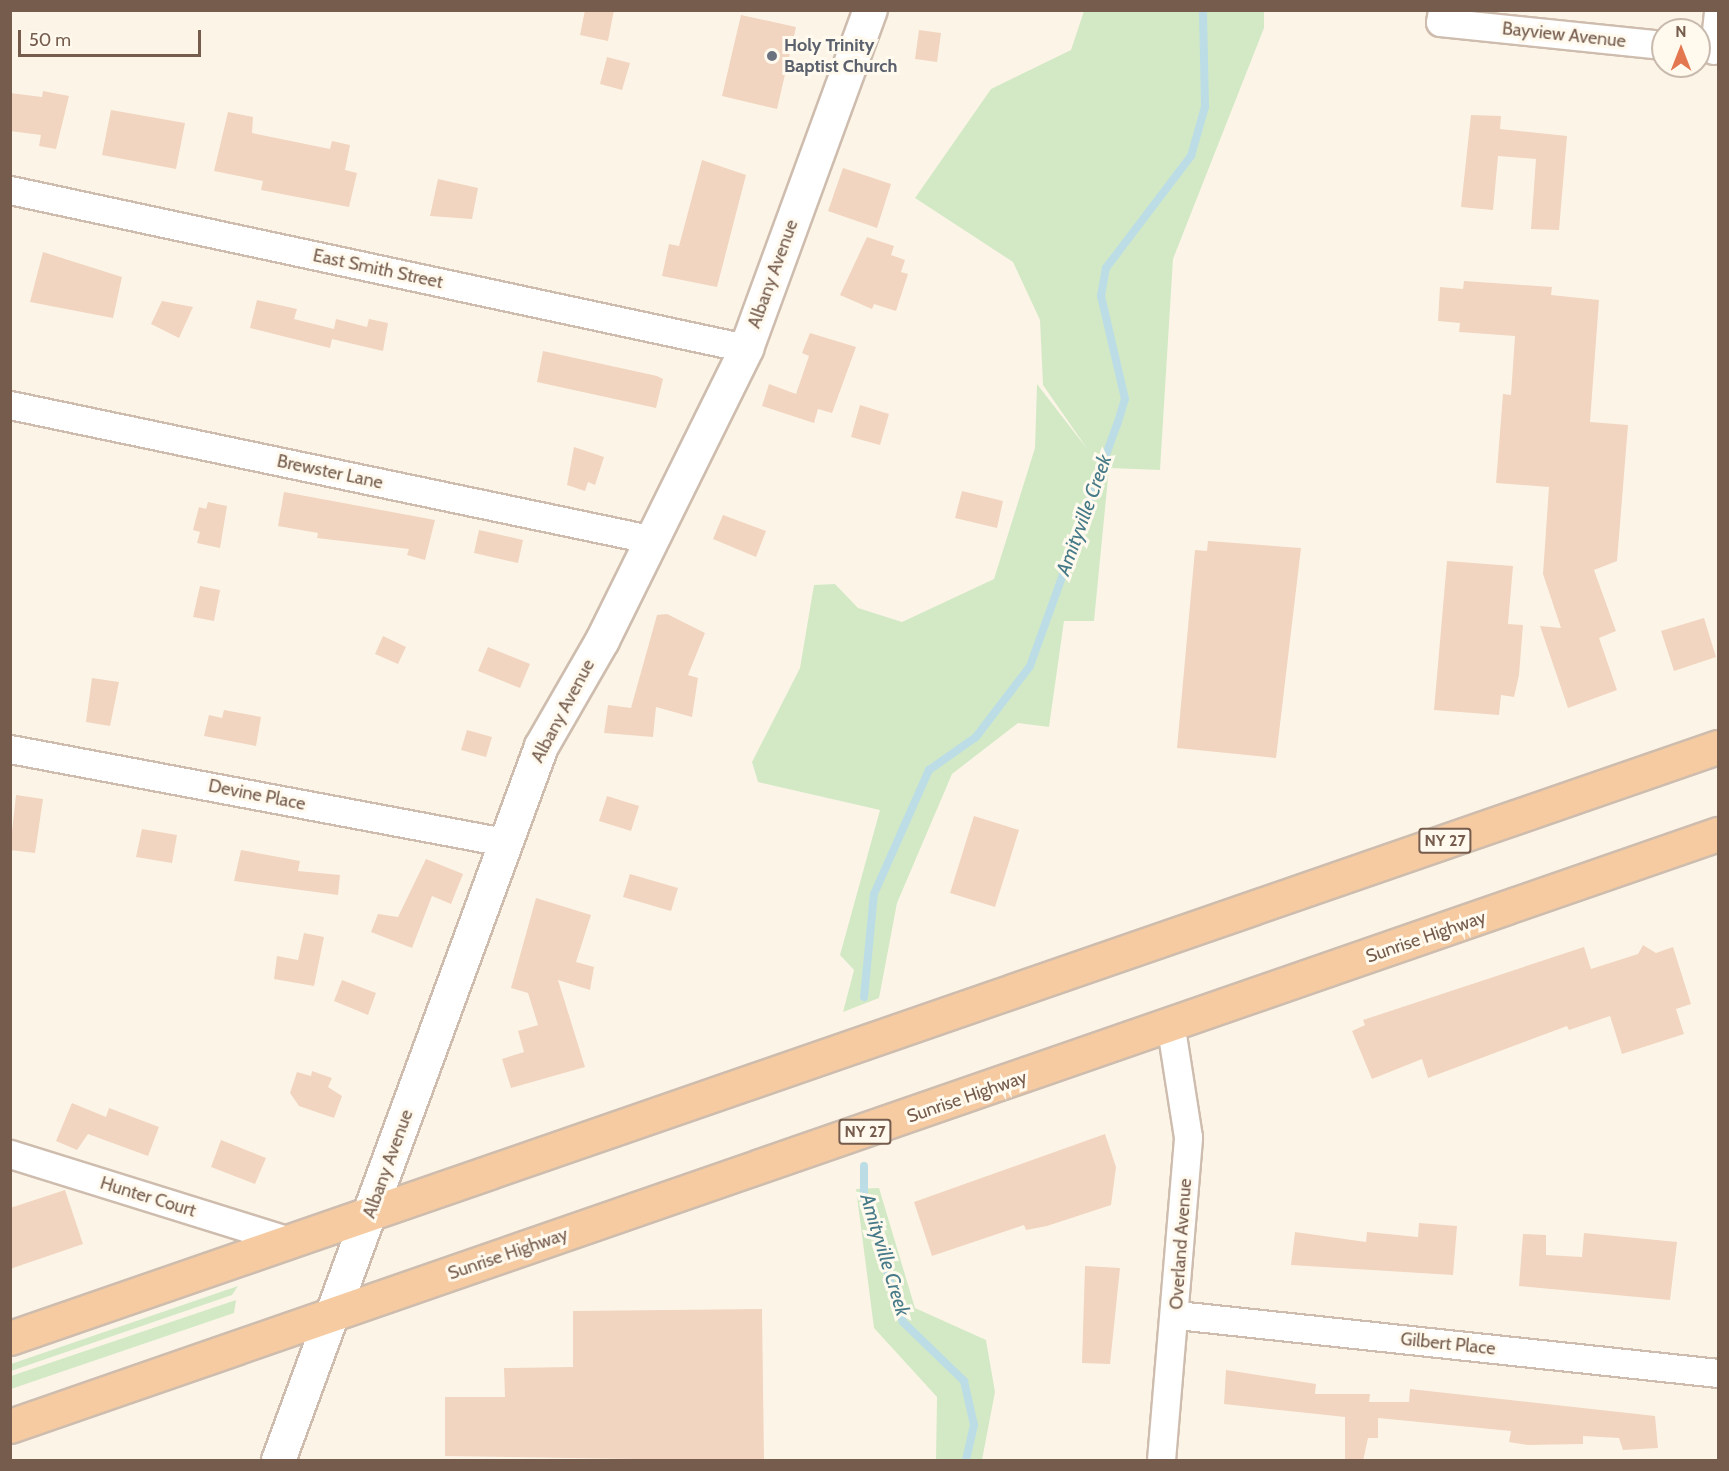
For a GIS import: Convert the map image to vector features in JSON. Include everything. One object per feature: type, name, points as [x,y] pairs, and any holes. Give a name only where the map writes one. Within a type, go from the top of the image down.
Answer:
[{"type":"highway","name":"NY 27","points":[[10,1338],[371,1210],[1719,747]]},
{"type":"highway","name":"Sunrise Highway","points":[[10,1426],[334,1313],[1171,1028],[1719,834]]},
{"type":"street","name":"Albany Avenue","points":[[278,1461],[541,746],[602,640],[649,539],[746,348],[870,10]]},
{"type":"street","name":"Bayview Avenue","points":[[1442,10],[1440,22],[1651,44]]},
{"type":"street","points":[[1711,49],[1719,12]]},
{"type":"street","name":"East Smith Street","points":[[10,189],[746,348]]},
{"type":"street","name":"Brewster Lane","points":[[10,405],[649,539]]},
{"type":"street","name":"Devine Place","points":[[10,749],[504,842]]},
{"type":"street","name":"Overland Avenue","points":[[1161,1461],[1177,1315],[1188,1137],[1171,1028]]},
{"type":"street","name":"Hunter Court","points":[[10,1154],[286,1240]]},
{"type":"street","name":"Gilbert Place","points":[[1177,1315],[1719,1372]]},
{"type":"green space","points":[[1084,11],[1264,11],[1264,28],[1173,259],[1160,470],[1109,468],[1094,621],[1064,621],[1049,727],[1018,723],[952,774],[897,903],[879,998],[843,1012],[854,970],[840,955],[880,810],[758,782],[752,762],[800,668],[814,585],[835,584],[858,608],[902,622],[994,579],[1035,448],[1037,384],[1088,450],[1043,385],[1040,320],[1013,262],[915,198],[991,89],[1071,50]]},
{"type":"green space","points":[[879,1188],[915,1308],[986,1340],[995,1392],[982,1460],[936,1460],[937,1397],[874,1328],[856,1189]]},
{"type":"green space","points":[[238,1286],[232,1295],[11,1371],[11,1364]]},
{"type":"green space","points":[[236,1300],[234,1313],[11,1389],[11,1376]]},
{"type":"building","points":[[585,10],[614,10],[608,41],[580,35]]},
{"type":"building","points":[[741,15],[796,27],[777,109],[722,96]]},
{"type":"building","points":[[919,30],[941,33],[937,62],[915,59]]},
{"type":"building","points":[[607,57],[630,63],[622,90],[600,84]]},
{"type":"building","points":[[43,91],[69,96],[56,149],[39,146],[41,135],[10,131],[10,93],[42,97]]},
{"type":"building","points":[[111,110],[185,123],[176,169],[102,155]]},
{"type":"building","points":[[228,112],[253,117],[252,133],[330,149],[332,141],[350,145],[345,170],[357,173],[349,207],[261,190],[263,181],[214,171]]},
{"type":"building","points":[[1471,115],[1501,116],[1500,129],[1567,136],[1559,230],[1531,229],[1536,159],[1498,156],[1493,210],[1461,207]]},
{"type":"building","points":[[702,160],[746,175],[717,287],[662,276],[669,244],[679,246]]},
{"type":"building","points":[[843,168],[891,184],[877,228],[828,211]]},
{"type":"building","points":[[438,179],[478,188],[472,219],[430,216]]},
{"type":"building","points":[[867,237],[894,246],[891,255],[905,260],[901,272],[908,274],[896,311],[874,304],[872,309],[840,295]]},
{"type":"building","points":[[43,252],[122,277],[113,318],[30,302]]},
{"type":"building","points":[[1464,281],[1552,287],[1551,295],[1599,300],[1590,422],[1628,425],[1617,561],[1594,570],[1616,631],[1599,638],[1617,690],[1568,708],[1540,626],[1561,628],[1543,574],[1549,487],[1496,483],[1503,394],[1511,395],[1515,336],[1459,332],[1460,323],[1438,321],[1440,287],[1463,289]]},
{"type":"building","points":[[257,300],[297,309],[294,319],[334,329],[336,319],[367,327],[369,319],[388,323],[383,351],[332,339],[330,348],[250,328]]},
{"type":"building","points":[[162,301],[193,307],[179,338],[151,324]]},
{"type":"building","points":[[810,333],[856,347],[832,413],[818,409],[814,423],[762,406],[769,384],[796,394],[809,356],[802,353]]},
{"type":"building","points":[[543,351],[663,379],[656,408],[537,382]]},
{"type":"building","points":[[860,405],[889,414],[880,445],[851,437]]},
{"type":"building","points":[[574,447],[604,457],[595,485],[588,482],[585,491],[567,485]]},
{"type":"building","points":[[962,491],[1003,501],[997,528],[955,518]]},
{"type":"building","points":[[284,492],[435,520],[425,560],[407,555],[409,549],[317,538],[318,533],[278,526]]},
{"type":"building","points":[[208,502],[227,506],[220,548],[197,543],[200,532],[193,530],[199,507],[206,509]]},
{"type":"building","points":[[723,515],[766,531],[756,557],[713,539]]},
{"type":"building","points":[[479,530],[523,540],[518,563],[474,553]]},
{"type":"building","points":[[1208,541],[1301,548],[1276,758],[1177,748],[1195,550],[1207,551]]},
{"type":"building","points":[[1447,561],[1513,566],[1508,624],[1523,625],[1519,675],[1514,697],[1501,695],[1499,715],[1434,710]]},
{"type":"building","points":[[200,586],[220,590],[214,621],[193,617]]},
{"type":"building","points":[[667,614],[705,633],[688,675],[698,678],[692,717],[656,707],[653,737],[604,733],[608,705],[631,708],[657,615]]},
{"type":"building","points":[[1704,618],[1716,657],[1674,671],[1661,631]]},
{"type":"building","points":[[383,636],[406,647],[398,664],[375,654]]},
{"type":"building","points":[[488,647],[530,664],[520,688],[478,671]]},
{"type":"building","points":[[92,678],[119,682],[110,726],[86,722]]},
{"type":"building","points":[[224,710],[261,717],[256,746],[204,736],[209,715],[222,718]]},
{"type":"building","points":[[467,730],[492,737],[486,757],[461,750]]},
{"type":"building","points":[[16,795],[43,799],[35,853],[10,850]]},
{"type":"building","points":[[607,796],[639,806],[631,831],[599,821]]},
{"type":"building","points":[[974,816],[1019,830],[995,907],[950,893]]},
{"type":"building","points":[[142,829],[177,835],[172,863],[136,857]]},
{"type":"building","points":[[241,850],[300,861],[298,871],[340,875],[338,895],[234,881]]},
{"type":"building","points":[[426,859],[463,874],[451,904],[432,896],[412,948],[371,932],[378,914],[398,917]]},
{"type":"building","points":[[630,874],[678,888],[671,911],[623,897]]},
{"type":"building","points":[[536,898],[591,915],[576,962],[594,967],[590,990],[558,980],[585,1067],[511,1088],[502,1059],[524,1052],[518,1031],[538,1025],[528,993],[511,988]]},
{"type":"building","points":[[304,933],[324,937],[314,986],[274,979],[277,956],[298,960]]},
{"type":"building","points":[[1643,945],[1656,953],[1673,947],[1691,1004],[1676,1009],[1684,1034],[1622,1054],[1610,1016],[1569,1030],[1567,1026],[1428,1078],[1422,1059],[1372,1079],[1352,1031],[1365,1025],[1363,1020],[1584,947],[1591,969],[1638,954]]},
{"type":"building","points":[[342,980],[376,993],[368,1015],[334,1001]]},
{"type":"building","points":[[312,1071],[332,1078],[328,1087],[342,1096],[334,1118],[299,1106],[290,1093],[297,1072],[311,1076]]},
{"type":"building","points":[[72,1103],[106,1117],[109,1108],[159,1127],[148,1156],[88,1134],[77,1150],[56,1141]]},
{"type":"building","points":[[1105,1134],[1116,1167],[1111,1205],[1047,1226],[1026,1230],[1024,1225],[932,1256],[914,1202]]},
{"type":"building","points":[[221,1140],[266,1158],[255,1184],[211,1167]]},
{"type":"building","points":[[65,1190],[83,1244],[10,1269],[10,1208]]},
{"type":"building","points":[[1419,1223],[1457,1226],[1453,1275],[1291,1265],[1295,1232],[1366,1242],[1367,1232],[1418,1237]]},
{"type":"building","points":[[1584,1233],[1677,1242],[1670,1300],[1519,1286],[1523,1234],[1546,1235],[1546,1255],[1582,1257]]},
{"type":"building","points":[[1085,1266],[1120,1268],[1110,1364],[1082,1363]]},
{"type":"building","points":[[762,1309],[764,1461],[445,1456],[445,1397],[505,1397],[504,1368],[573,1367],[573,1311]]},
{"type":"building","points":[[1226,1370],[1316,1384],[1315,1394],[1370,1394],[1369,1402],[1409,1402],[1410,1389],[1655,1416],[1658,1448],[1623,1450],[1619,1438],[1583,1436],[1583,1444],[1528,1445],[1509,1442],[1511,1431],[1378,1418],[1378,1438],[1368,1438],[1363,1461],[1345,1461],[1345,1417],[1224,1404]]},
{"type":"waterway","name":"Amityville Creek","points":[[864,997],[874,894],[929,770],[976,737],[1030,666],[1117,425],[1125,399],[1101,296],[1106,268],[1191,156],[1205,107],[1203,10]]},
{"type":"waterway","name":"Amityville Creek","points":[[864,1166],[864,1199],[903,1322],[964,1381],[974,1425],[966,1460]]},
{"type":"place","name":"Holy Trinity Baptist Church","points":[[772,56]]}]
